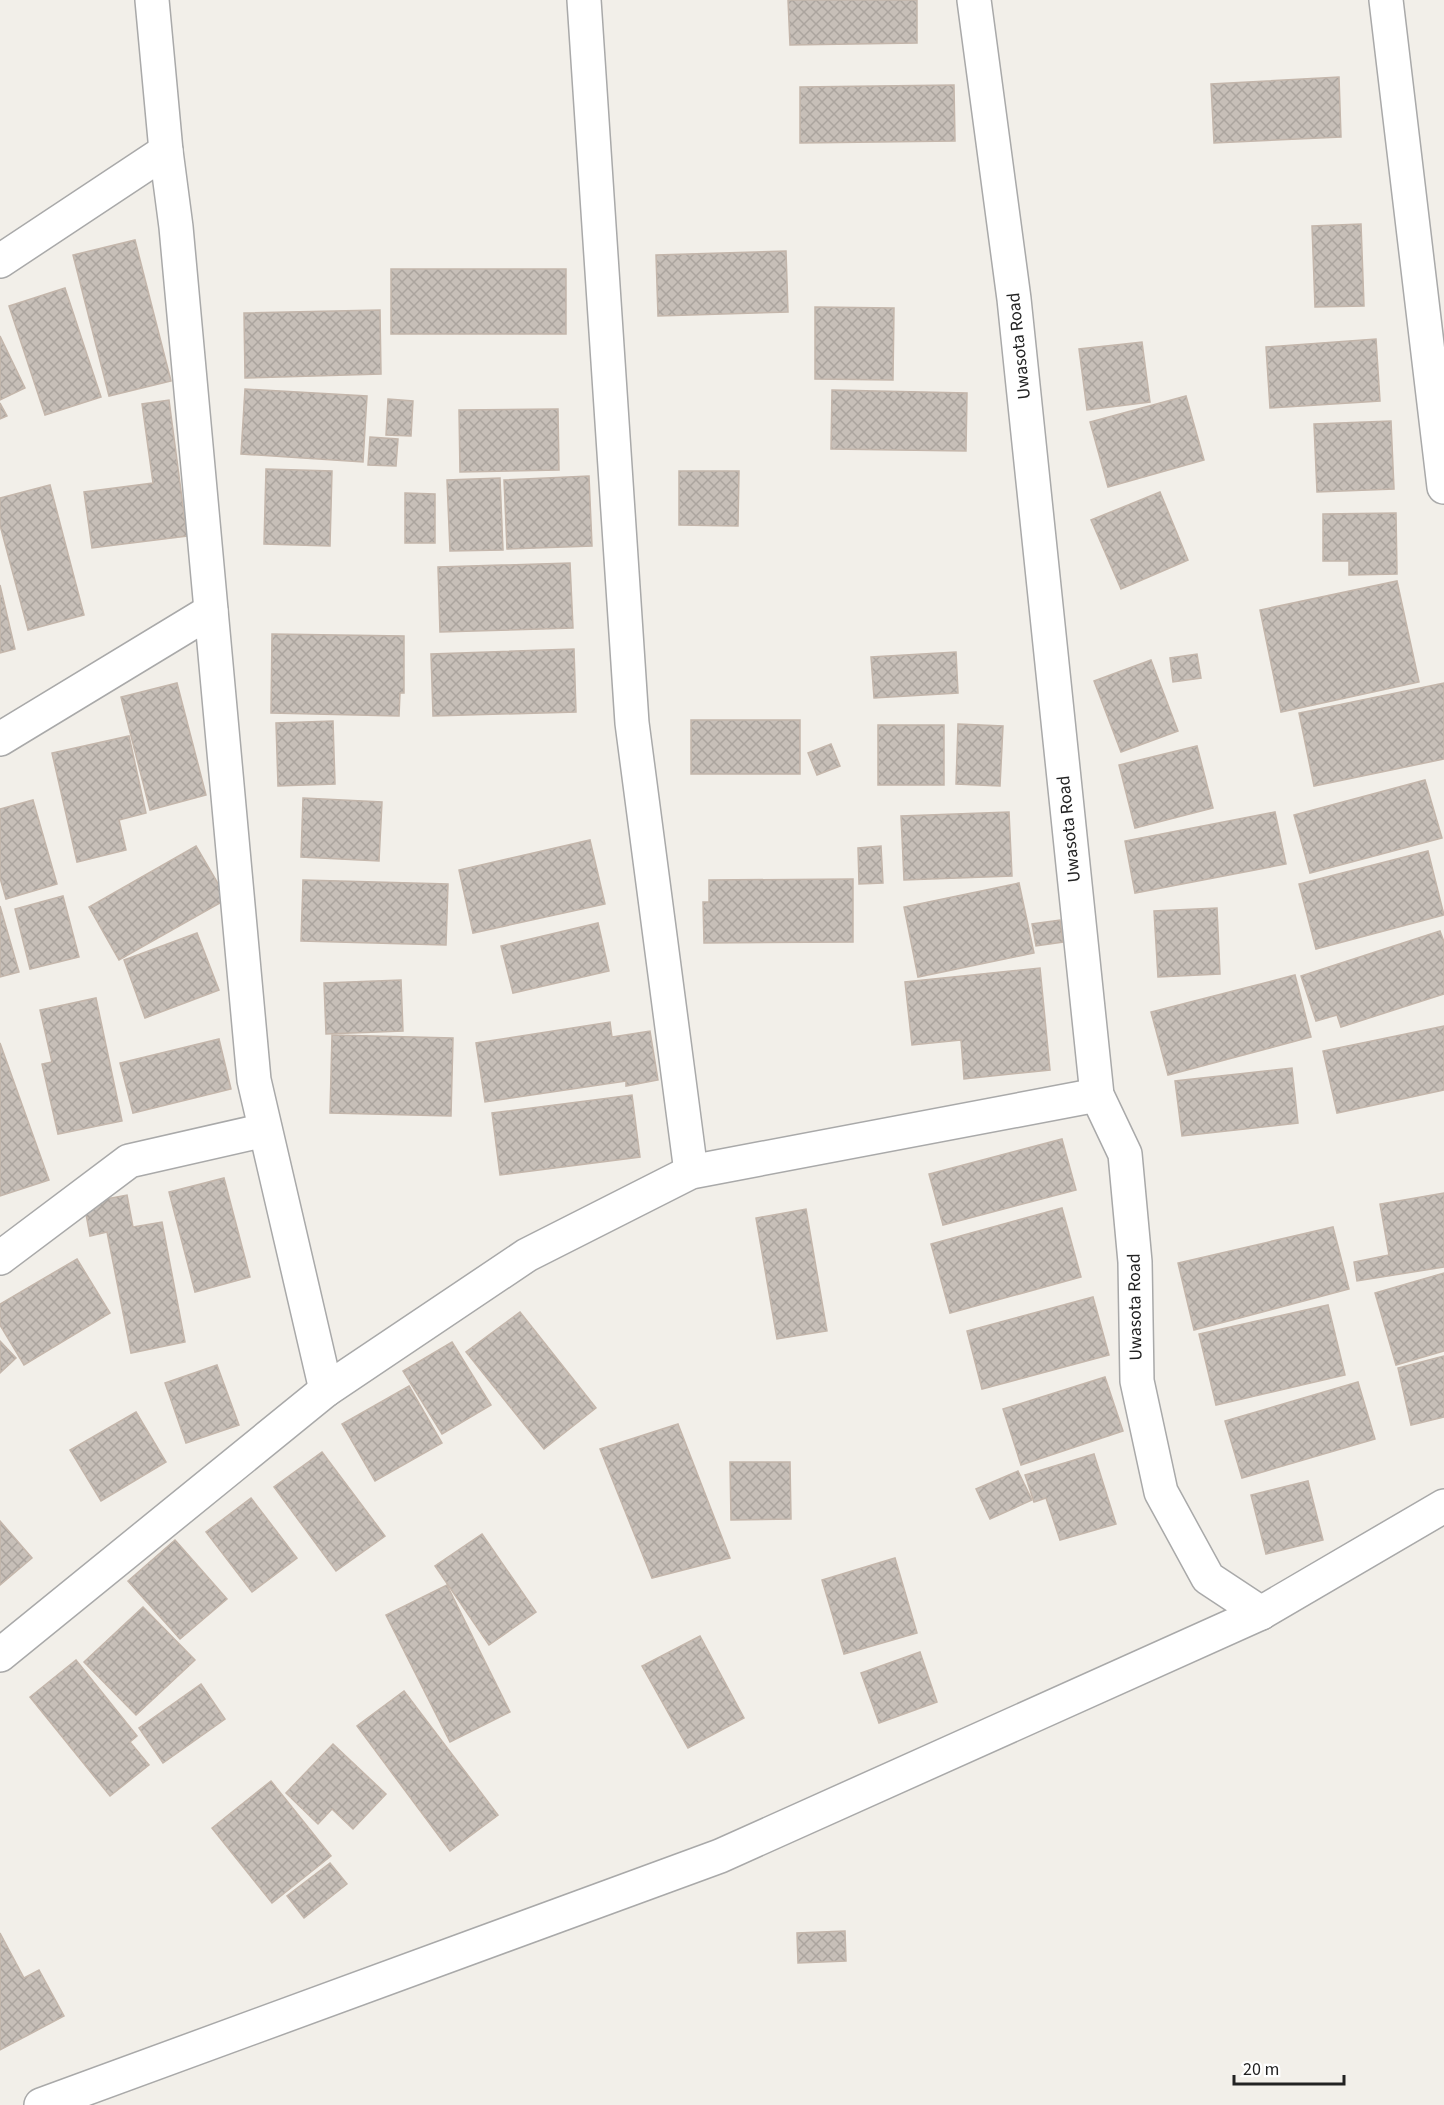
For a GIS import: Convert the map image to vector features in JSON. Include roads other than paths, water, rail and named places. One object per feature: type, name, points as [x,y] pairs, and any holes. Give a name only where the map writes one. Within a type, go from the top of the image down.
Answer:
[{"type":"street","points":[[152,0],[177,239],[254,1080],[326,1390]]},
{"type":"street","points":[[584,0],[632,723],[691,1172]]},
{"type":"street","name":"Uwasota Road","points":[[974,0],[1014,299],[1097,1095],[1125,1154],[1135,1262],[1137,1381],[1161,1492],[1208,1578],[1261,1613]]},
{"type":"street","points":[[1386,0],[1444,487]]},
{"type":"street","points":[[0,261],[166,151]]},
{"type":"street","points":[[0,739],[211,611]]},
{"type":"street","points":[[0,1655],[326,1390],[527,1255],[691,1172],[1097,1095]]},
{"type":"street","points":[[0,1258],[129,1161],[265,1130]]},
{"type":"street","points":[[41,2105],[720,1856],[1261,1613],[1444,1506]]}]
